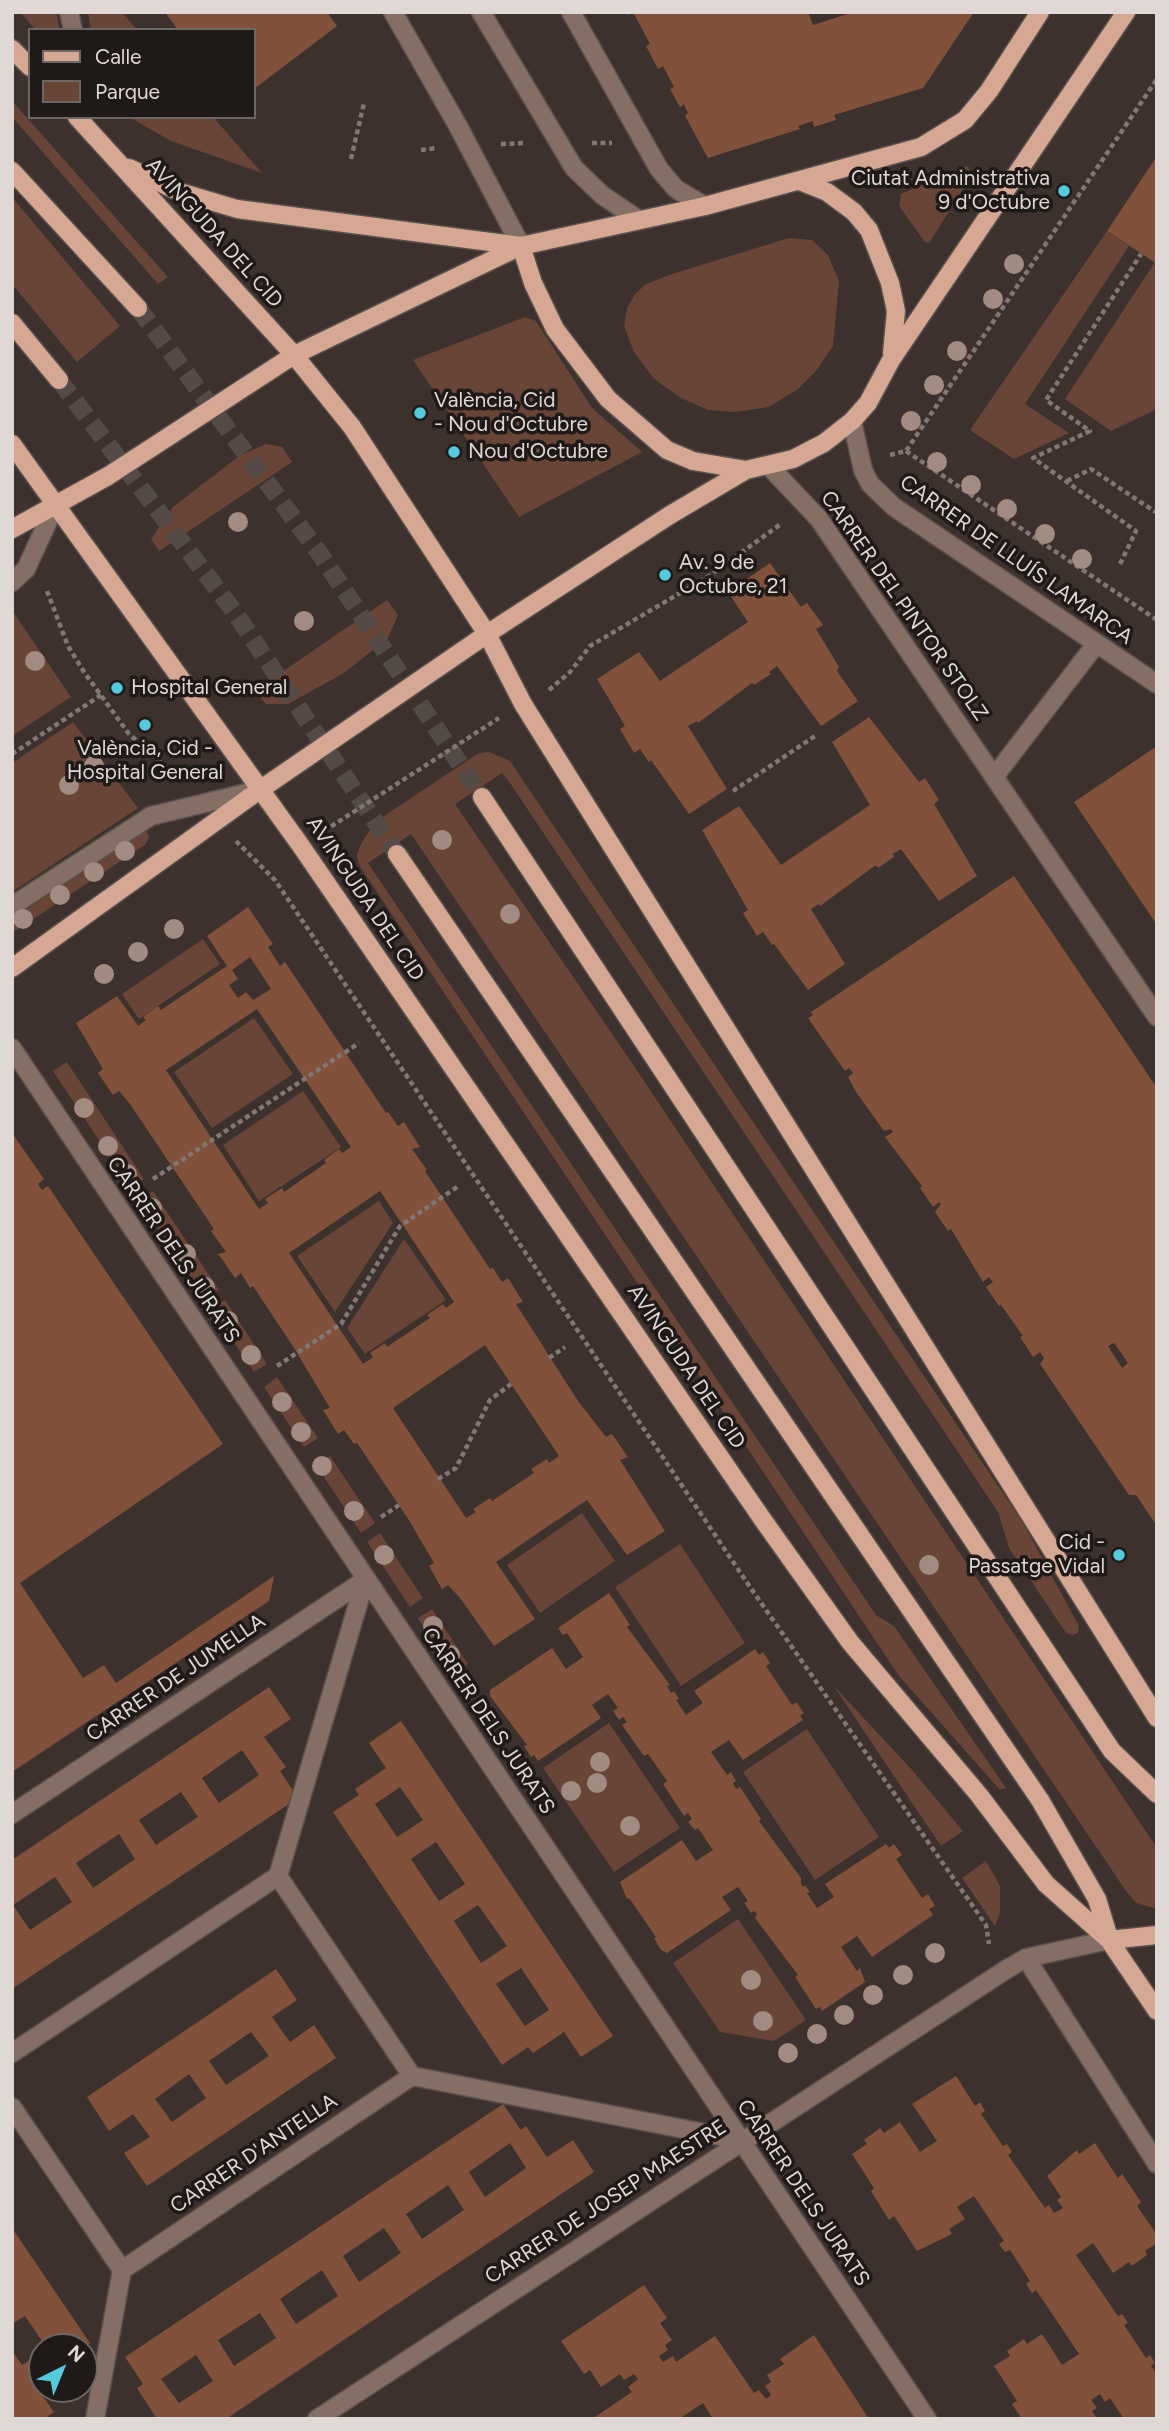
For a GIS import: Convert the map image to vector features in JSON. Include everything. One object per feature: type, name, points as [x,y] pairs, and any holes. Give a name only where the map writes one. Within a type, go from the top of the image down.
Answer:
[{"type":"main road","points":[[12,529],[55,506],[294,355],[521,246],[802,182],[921,147],[965,120],[989,91],[1040,12]]},
{"type":"main road","points":[[521,246],[533,283],[555,329],[608,400],[667,450],[693,461],[746,470],[770,467],[824,443],[852,421],[868,403],[891,360],[1126,12]]},
{"type":"main road","points":[[12,49],[28,66]]},
{"type":"main road","name":"AVINGUDA DEL CID","points":[[79,119],[294,355],[352,427],[487,634],[523,704],[1157,1718]]},
{"type":"main road","points":[[120,163],[180,192],[237,209],[521,246]]},
{"type":"main road","points":[[12,171],[138,308]]},
{"type":"main road","points":[[802,182],[827,192],[854,212],[869,230],[890,283],[896,311],[896,332],[891,360]]},
{"type":"main road","points":[[12,323],[60,380]]},
{"type":"main road","name":"AVINGUDA DEL CID","points":[[12,444],[261,789],[850,1642],[979,1795],[1046,1884],[1109,1940],[1157,2011]]},
{"type":"main road","points":[[12,968],[261,789],[487,634],[670,515],[746,470]]},
{"type":"main road","points":[[482,797],[1112,1752],[1157,1794]]},
{"type":"main road","name":"AVINGUDA DEL CID","points":[[397,854],[1040,1800],[1097,1899],[1109,1940]]},
{"type":"main road","points":[[1109,1940],[1157,1935]]},
{"type":"street","points":[[393,12],[521,246]]},
{"type":"street","points":[[481,12],[574,168],[602,195],[639,219]]},
{"type":"street","points":[[571,12],[659,169],[676,189],[705,206]]},
{"type":"street","name":"AVINGUDA DEL CID","points":[[90,119],[100,142]]},
{"type":"street","name":"CARRER DE LLUÍS LAMARCA","points":[[852,421],[863,470],[870,484],[894,507],[1157,684]]},
{"type":"street","name":"CARRER DEL PINTOR STOLZ","points":[[770,467],[819,519],[1157,1017]]},
{"type":"street","points":[[12,582],[30,561],[55,506]]},
{"type":"street","points":[[994,777],[1096,645]]},
{"type":"street","points":[[12,906],[151,816],[261,789]]},
{"type":"street","name":"CARRER DELS JURATS","points":[[12,1048],[927,2419]]},
{"type":"street","points":[[12,2053],[278,1877],[365,1580]]},
{"type":"street","name":"CARRER DE JUMELLA","points":[[12,1814],[365,1580]]},
{"type":"street","points":[[278,1877],[412,2076],[740,2140]]},
{"type":"street","name":"CARRER DE JOSEP MAESTRE","points":[[317,2419],[740,2140],[1026,1958],[1109,1940]]},
{"type":"street","points":[[1026,1958],[1157,2164]]},
{"type":"street","name":"CARRER D'ANTELLA","points":[[122,2270],[412,2076]]},
{"type":"street","points":[[12,2107],[122,2270],[94,2419]]},
{"type":"path","points":[[1157,79],[906,451],[1157,620]]},
{"type":"path","points":[[351,159],[363,103]]},
{"type":"path","points":[[1120,564],[1136,531],[1034,458],[1090,430],[1046,400],[1141,254]]},
{"type":"path","points":[[1068,481],[1091,469],[1157,513]]},
{"type":"path","points":[[551,688],[570,672],[590,646],[709,576],[790,517]]},
{"type":"path","points":[[12,754],[101,695],[68,646],[44,582],[30,561]]},
{"type":"path","points":[[332,826],[484,727]]},
{"type":"path","points":[[733,791],[815,736]]},
{"type":"path","points":[[264,870],[282,892],[750,1587],[986,1924],[988,1942]]},
{"type":"path","points":[[153,1179],[359,1043]]},
{"type":"path","points":[[277,1366],[341,1324],[400,1226],[457,1187]]},
{"type":"path","points":[[549,1358],[565,1347]]},
{"type":"path","points":[[438,1479],[456,1468],[490,1399],[511,1384]]},
{"type":"path","points":[[381,1517],[399,1505]]},
{"type":"green space","points":[[20,12],[56,12],[60,28],[34,28]]},
{"type":"green space","points":[[88,12],[122,12],[135,28],[91,28]]},
{"type":"green space","points":[[12,101],[168,277],[158,284],[12,117]]},
{"type":"green space","points":[[132,119],[215,119],[262,173],[171,141]]},
{"type":"green space","points":[[967,166],[972,173],[970,178],[929,243],[925,242],[899,206],[901,194]]},
{"type":"green space","points":[[12,197],[120,326],[77,362],[12,284]]},
{"type":"green space","points":[[1107,231],[1129,246],[1025,404],[1069,433],[1014,459],[970,430]]},
{"type":"green space","points":[[789,238],[812,240],[828,255],[839,281],[833,346],[816,371],[798,389],[769,407],[736,412],[708,410],[681,398],[654,379],[634,352],[624,326],[627,308],[635,294],[646,284],[669,275]]},
{"type":"green space","points":[[1155,262],[1157,409],[1111,431],[1065,399]]},
{"type":"green space","points":[[525,317],[536,321],[592,408],[642,452],[519,517],[413,360]]},
{"type":"green space","points":[[266,444],[282,447],[292,462],[159,551],[151,539],[173,507],[239,456]]},
{"type":"green space","points":[[387,600],[398,615],[388,638],[344,673],[288,704],[266,704],[254,691]]},
{"type":"green space","points":[[12,610],[71,697],[12,736]]},
{"type":"green space","points":[[73,722],[138,808],[12,892],[12,763]]},
{"type":"green space","points":[[489,752],[510,761],[1023,1523],[1079,1626],[1078,1633],[1066,1633],[1009,1548],[998,1512],[510,783],[502,773],[455,804],[634,1066],[1157,1848],[1157,1909],[1136,1903],[1126,1891],[411,834],[368,863],[876,1615],[894,1626],[1006,1788],[1000,1790],[899,1676],[359,865],[357,855],[361,844],[371,828],[384,816],[479,753]]},
{"type":"green space","points":[[146,830],[149,837],[145,845],[12,933],[12,919]]},
{"type":"green space","points":[[203,939],[220,964],[139,1019],[122,994]]},
{"type":"green space","points":[[254,1018],[293,1074],[212,1128],[174,1072]]},
{"type":"green space","points":[[67,1062],[144,1179],[131,1188],[53,1071]]},
{"type":"green space","points":[[303,1091],[341,1147],[259,1201],[223,1145]]},
{"type":"green space","points":[[153,1191],[219,1290],[205,1299],[139,1200]]},
{"type":"green space","points":[[379,1201],[393,1223],[335,1312],[297,1256]]},
{"type":"green space","points":[[404,1239],[446,1300],[365,1354],[347,1328]]},
{"type":"green space","points":[[225,1300],[267,1364],[254,1372],[212,1309]]},
{"type":"green space","points":[[277,1377],[318,1438],[304,1447],[264,1387]]},
{"type":"green space","points":[[330,1456],[375,1523],[361,1533],[316,1465]]},
{"type":"green space","points":[[582,1513],[615,1561],[540,1613],[507,1565]]},
{"type":"green space","points":[[380,1533],[423,1598],[410,1607],[367,1542]]},
{"type":"green space","points":[[680,1544],[745,1643],[681,1686],[615,1587]]},
{"type":"green space","points":[[432,1609],[468,1664],[454,1674],[418,1618]]},
{"type":"green space","points":[[833,1685],[913,1771],[963,1831],[941,1846]]},
{"type":"green space","points":[[609,1723],[680,1828],[614,1872],[543,1768]]},
{"type":"green space","points":[[807,1729],[879,1837],[815,1880],[743,1772]]},
{"type":"green space","points":[[986,1861],[1000,1886],[1000,1912],[995,1926],[962,1878]]},
{"type":"green space","points":[[738,1919],[806,2020],[774,2041],[720,2032],[673,1963]]},
{"type":"building","points":[[165,12],[327,12],[337,26],[256,87],[256,28],[177,28]]},
{"type":"building","points":[[633,12],[808,12],[813,25],[854,12],[974,12],[923,88],[834,115],[836,120],[814,127],[813,121],[798,126],[800,129],[708,158],[685,116],[688,113],[684,104],[680,107],[670,89],[674,87],[663,66],[658,69],[646,46],[650,44]]},
{"type":"building","points":[[1157,156],[1157,264],[1107,231]]},
{"type":"building","points":[[770,563],[801,607],[807,603],[823,625],[816,629],[839,667],[837,671],[858,701],[821,726],[777,666],[769,672],[771,674],[754,685],[752,683],[698,723],[697,721],[688,726],[727,789],[689,814],[651,760],[649,762],[640,749],[634,753],[620,729],[625,726],[597,679],[639,652],[660,681],[748,622],[728,592]]},
{"type":"building","points":[[869,717],[919,782],[925,778],[939,800],[934,804],[977,876],[939,901],[901,849],[878,868],[876,865],[820,906],[819,904],[811,909],[845,964],[808,990],[763,932],[757,936],[743,913],[748,910],[702,830],[739,806],[781,865],[870,805],[832,742]]},
{"type":"building","points":[[1157,746],[1157,925],[1074,802]]},
{"type":"building","points":[[1014,876],[1157,1088],[1157,1526],[1136,1495],[1129,1495],[1040,1364],[1044,1358],[1040,1352],[1033,1357],[1020,1337],[1023,1336],[986,1287],[993,1282],[989,1277],[983,1282],[951,1229],[948,1231],[935,1212],[941,1204],[939,1202],[933,1207],[920,1188],[922,1186],[885,1137],[893,1132],[891,1129],[884,1131],[856,1092],[848,1077],[853,1073],[849,1068],[845,1071],[808,1018],[813,1015],[811,1012]],"holes":[[[1114,1343],[1128,1363],[1122,1368],[1108,1346]]]},
{"type":"building","points":[[248,907],[273,944],[268,947],[280,966],[285,962],[386,1113],[388,1112],[398,1126],[404,1122],[420,1147],[412,1149],[427,1170],[425,1171],[490,1269],[493,1268],[502,1282],[508,1278],[523,1302],[516,1304],[578,1401],[606,1437],[612,1434],[628,1457],[620,1460],[665,1531],[627,1555],[587,1500],[496,1562],[535,1619],[494,1646],[460,1598],[448,1585],[442,1589],[429,1566],[434,1563],[407,1517],[357,1443],[354,1444],[344,1430],[338,1434],[323,1410],[330,1408],[294,1348],[253,1286],[250,1288],[241,1273],[235,1278],[218,1254],[226,1252],[211,1231],[214,1229],[130,1104],[119,1091],[113,1095],[98,1073],[103,1069],[76,1023],[117,996],[138,1026],[146,1020],[143,1017],[158,1006],[161,1010],[227,966],[207,936]],"holes":[[[250,957],[271,989],[253,1000],[246,992],[238,998],[229,985],[238,979],[232,970]],[[257,1009],[351,1147],[342,1153],[339,1149],[324,1160],[326,1163],[284,1192],[282,1188],[265,1199],[268,1203],[259,1209],[166,1070]],[[380,1191],[454,1302],[446,1308],[443,1304],[427,1315],[430,1318],[387,1347],[385,1343],[370,1353],[373,1357],[363,1364],[289,1253]],[[485,1345],[559,1456],[549,1463],[547,1459],[531,1469],[534,1473],[492,1501],[490,1498],[473,1509],[476,1512],[466,1518],[393,1408]]]},
{"type":"building","points":[[12,1133],[44,1179],[38,1184],[42,1190],[48,1186],[223,1444],[20,1583],[83,1678],[104,1665],[116,1683],[274,1576],[269,1601],[12,1772]]},
{"type":"building","points":[[609,1593],[630,1625],[627,1627],[670,1685],[667,1686],[671,1693],[674,1691],[679,1699],[676,1700],[686,1715],[703,1703],[694,1691],[755,1649],[759,1655],[763,1652],[770,1663],[766,1666],[792,1705],[796,1702],[804,1713],[800,1716],[803,1720],[743,1760],[729,1740],[711,1752],[727,1775],[731,1772],[736,1781],[734,1786],[737,1789],[740,1787],[761,1819],[759,1821],[801,1878],[803,1887],[805,1885],[810,1892],[807,1893],[817,1908],[834,1897],[825,1884],[886,1844],[889,1848],[894,1844],[902,1855],[896,1859],[922,1898],[928,1894],[935,1906],[929,1909],[933,1915],[872,1957],[857,1936],[841,1947],[857,1971],[860,1968],[865,1982],[822,2011],[820,2007],[816,2009],[795,1977],[798,1975],[755,1918],[757,1914],[754,1911],[751,1913],[744,1903],[748,1901],[738,1887],[722,1897],[731,1910],[667,1953],[661,1950],[654,1938],[656,1937],[629,1898],[627,1899],[620,1882],[682,1840],[696,1861],[713,1850],[698,1828],[695,1830],[688,1822],[692,1819],[688,1813],[684,1816],[663,1784],[667,1781],[648,1754],[644,1756],[622,1725],[627,1722],[623,1717],[619,1720],[613,1711],[618,1708],[608,1694],[592,1705],[601,1718],[538,1761],[534,1755],[531,1757],[524,1746],[527,1745],[490,1696],[490,1690],[552,1648],[566,1669],[583,1657],[567,1633],[563,1635],[558,1628]]},
{"type":"building","points":[[269,1687],[291,1719],[264,1737],[286,1767],[280,1771],[298,1798],[12,1989],[12,1860]],"holes":[[[242,1750],[259,1775],[219,1803],[202,1778]],[[181,1792],[198,1817],[156,1845],[139,1820]],[[119,1834],[135,1859],[93,1888],[76,1863]],[[55,1877],[72,1902],[30,1930],[13,1905]]]},
{"type":"building","points":[[401,1721],[613,2036],[581,2057],[564,2032],[533,2053],[528,2047],[502,2065],[333,1812],[359,1795],[355,1789],[386,1768],[369,1743]],"holes":[[[400,1787],[423,1820],[397,1837],[375,1804]],[[436,1842],[465,1884],[439,1901],[411,1859]],[[478,1905],[507,1946],[481,1963],[454,1921]],[[521,1968],[549,2010],[525,2026],[496,1984]]]},
{"type":"building","points":[[276,1969],[297,2000],[272,2017],[290,2042],[314,2025],[336,2058],[147,2186],[124,2153],[150,2137],[133,2114],[109,2131],[87,2097]],"holes":[[[251,2032],[269,2056],[226,2085],[209,2061]],[[189,2074],[206,2098],[172,2122],[155,2099]]]},
{"type":"building","points":[[956,2076],[975,2106],[980,2102],[985,2111],[981,2114],[1003,2146],[1007,2144],[1012,2152],[1008,2155],[1045,2208],[1049,2205],[1054,2213],[1063,2208],[1057,2200],[1061,2197],[1047,2176],[1077,2150],[1079,2154],[1095,2143],[1118,2178],[1122,2174],[1141,2202],[1137,2206],[1157,2235],[1157,2243],[1145,2251],[1147,2255],[1132,2266],[1129,2262],[1113,2273],[1093,2243],[1076,2255],[1118,2316],[1122,2314],[1128,2323],[1124,2325],[1146,2358],[1150,2355],[1155,2363],[1151,2366],[1157,2374],[1157,2419],[1124,2419],[1110,2398],[1105,2402],[1100,2394],[1091,2400],[1097,2408],[1092,2411],[1097,2419],[1022,2419],[1012,2404],[1017,2401],[994,2366],[1010,2356],[1007,2351],[1024,2339],[1027,2344],[1042,2334],[1062,2365],[1079,2354],[1036,2290],[1032,2293],[1026,2284],[1030,2281],[1010,2250],[1005,2252],[999,2244],[1004,2241],[974,2196],[957,2207],[965,2219],[949,2229],[952,2234],[917,2251],[894,2216],[889,2220],[871,2191],[874,2188],[852,2154],[867,2144],[864,2140],[880,2128],[884,2133],[900,2122],[920,2152],[937,2141],[912,2104]]},
{"type":"building","points":[[503,2104],[521,2130],[526,2126],[547,2157],[573,2140],[594,2172],[226,2419],[157,2419],[137,2388],[143,2384],[125,2357]],"holes":[[[510,2143],[526,2168],[485,2197],[469,2172]],[[448,2185],[464,2210],[422,2239],[406,2214]],[[384,2228],[401,2253],[359,2282],[343,2256]],[[322,2270],[338,2296],[296,2324],[280,2299]],[[260,2313],[276,2338],[234,2366],[218,2340]],[[196,2355],[213,2381],[179,2403],[161,2379]]]},
{"type":"building","points":[[12,2228],[83,2333],[37,2333],[25,2316],[12,2324]]},
{"type":"building","points":[[644,2285],[667,2318],[660,2323],[672,2340],[665,2345],[668,2350],[659,2356],[663,2362],[673,2356],[676,2362],[715,2336],[754,2393],[759,2390],[766,2399],[771,2395],[765,2386],[771,2382],[767,2375],[784,2364],[780,2359],[814,2335],[869,2419],[713,2419],[703,2403],[679,2419],[592,2419],[632,2392],[628,2387],[638,2379],[634,2374],[624,2380],[620,2374],[601,2387],[590,2370],[584,2374],[561,2341]]},
{"type":"building","points":[[12,2351],[22,2365],[28,2361],[28,2403],[48,2403],[54,2412],[44,2419],[12,2419]]},
{"type":"tunnel","points":[[138,308],[320,554],[482,797]]},
{"type":"tunnel","points":[[59,380],[233,610],[397,854]]},
{"type":"place","name":"Ciutat Administrativa 9 d'Octubre","points":[[1064,191]]},
{"type":"place","name":"València, Cid - Nou d'Octubre","points":[[420,413]]},
{"type":"place","name":"Nou d'Octubre","points":[[454,452]]},
{"type":"place","name":"Av. 9 de Octubre, 21","points":[[665,575]]},
{"type":"place","name":"Hospital General","points":[[117,688]]},
{"type":"place","name":"València, Cid - Hospital General","points":[[145,725]]},
{"type":"place","name":"Cid - Passatge Vidal","points":[[1119,1555]]}]
